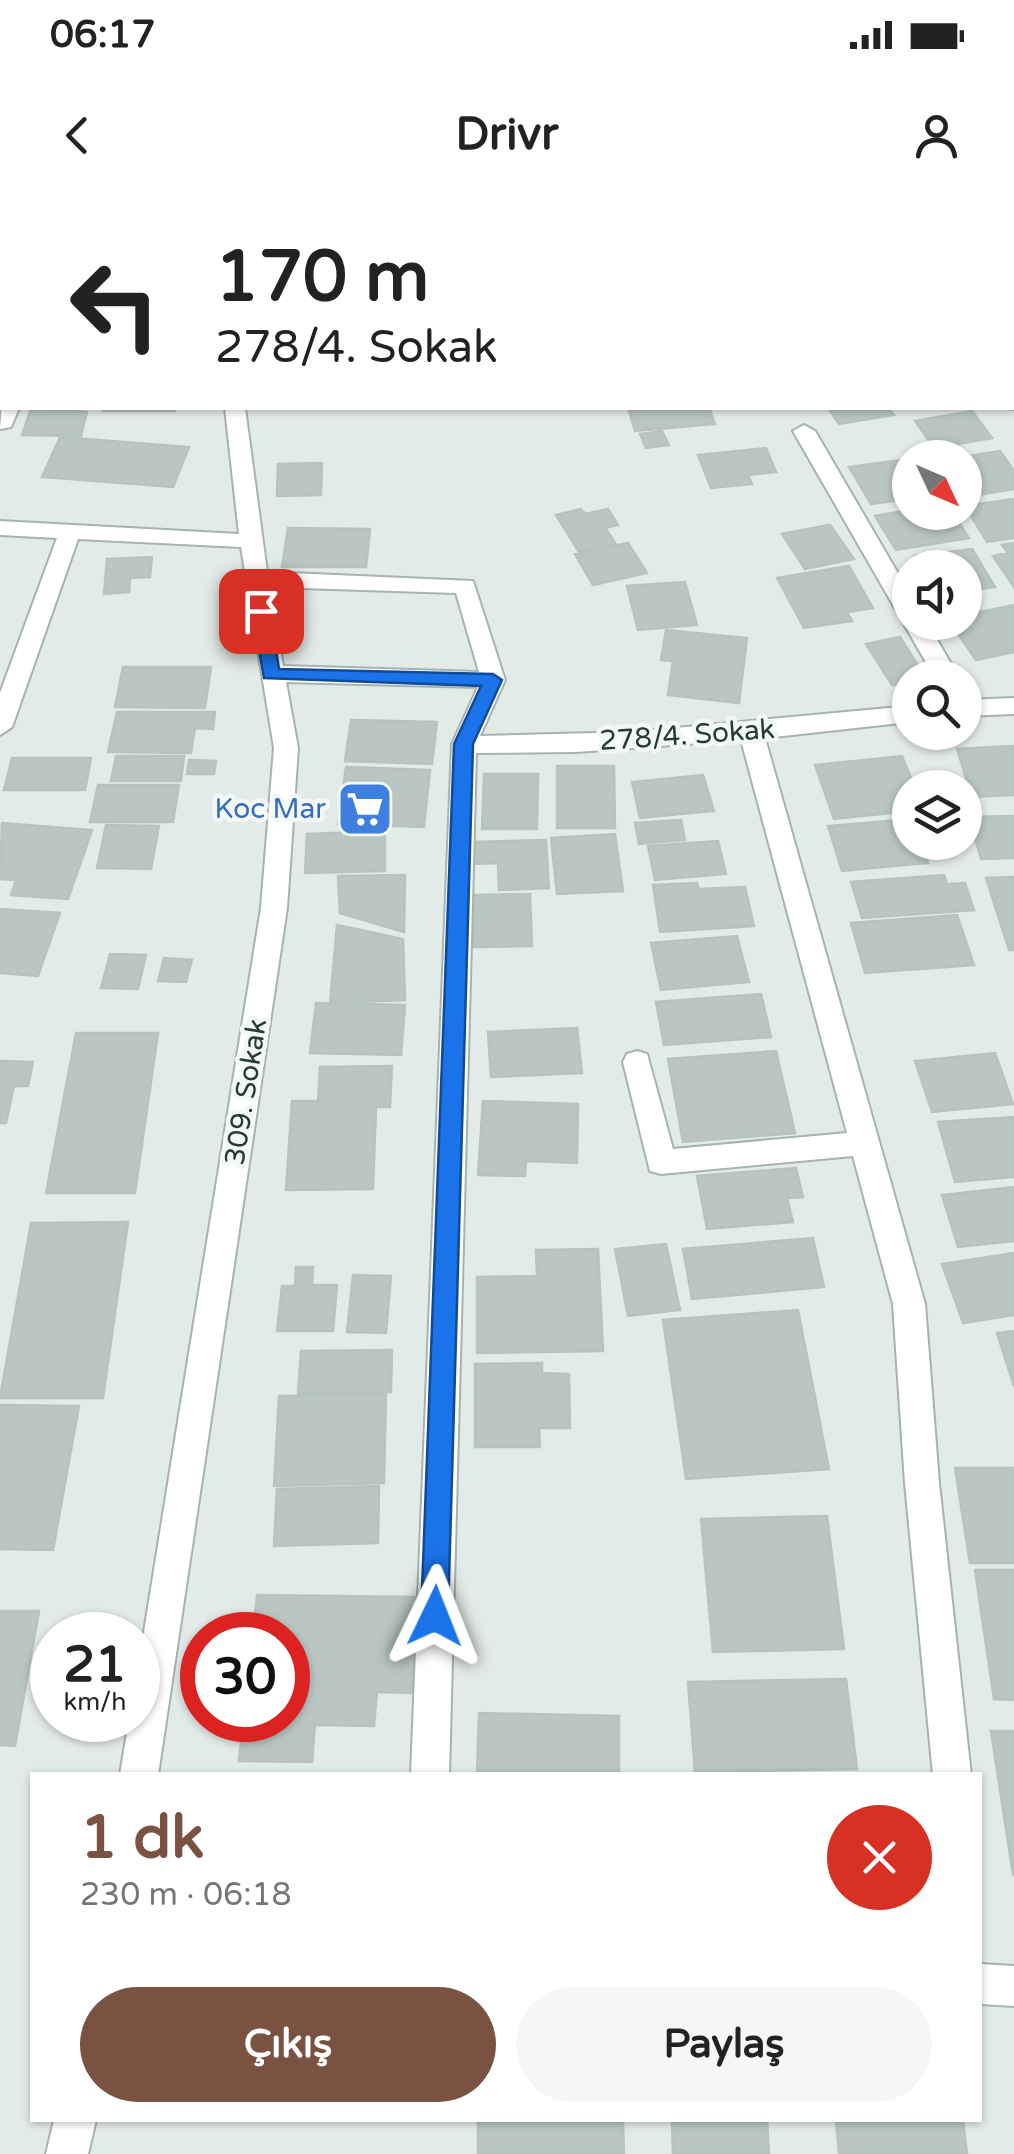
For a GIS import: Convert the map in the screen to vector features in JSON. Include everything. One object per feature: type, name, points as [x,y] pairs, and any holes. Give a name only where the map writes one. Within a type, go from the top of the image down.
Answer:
[{"type":"street","name":"309. Sokak","points":[[138,1772],[274,908],[286,748],[256,579],[235,410]]},
{"type":"street","points":[[804,431],[892,583]]},
{"type":"street","points":[[0,528],[252,541]]},
{"type":"street","points":[[0,728],[69,534]]},
{"type":"street","points":[[256,579],[465,586],[493,680],[464,744],[430,1772]]},
{"type":"street","points":[[271,674],[493,680]]},
{"type":"street","points":[[982,707],[1014,706]]},
{"type":"street","name":"278/4. Sokak","points":[[464,744],[523,746],[751,732],[892,716]]},
{"type":"street","points":[[751,732],[908,1304],[952,1772]]},
{"type":"street","points":[[637,1062],[661,1162],[864,1143]]},
{"type":"street","points":[[982,1984],[1014,1986]]},
{"type":"street","points":[[66,2154],[74,2122]]},
{"type":"building","points":[[30,410],[87,412],[81,436],[22,435]]},
{"type":"building","points":[[103,410],[175,410],[175,411]]},
{"type":"building","points":[[629,410],[710,410],[715,424],[635,431]]},
{"type":"building","points":[[829,410],[890,410],[894,415],[839,424]]},
{"type":"building","points":[[972,411],[992,438],[928,440],[915,421]]},
{"type":"building","points":[[662,431],[669,445],[646,448],[640,434]]},
{"type":"building","points":[[60,437],[189,447],[173,487],[42,477]]},
{"type":"building","points":[[766,448],[776,472],[748,475],[752,484],[711,488],[698,455]]},
{"type":"building","points":[[1000,451],[1014,471],[1014,489],[982,494],[982,454]]},
{"type":"building","points":[[892,461],[892,501],[871,504],[849,467]]},
{"type":"building","points":[[322,463],[321,495],[277,496],[278,464]]},
{"type":"building","points":[[1014,499],[1014,538],[987,542],[980,530],[982,504]]},
{"type":"building","points":[[581,509],[585,514],[608,509],[618,525],[605,528],[616,544],[579,552],[556,515]]},
{"type":"building","points":[[892,513],[892,530],[964,530],[969,538],[896,550],[875,516]]},
{"type":"building","points":[[830,525],[854,559],[805,569],[782,534]]},
{"type":"building","points":[[288,528],[370,529],[366,567],[282,567]]},
{"type":"building","points":[[628,543],[647,573],[593,585],[575,554]]},
{"type":"building","points":[[1014,543],[1014,587],[993,556],[1008,553],[1002,545]]},
{"type":"building","points":[[152,557],[150,577],[130,578],[129,592],[104,594],[107,559]]},
{"type":"building","points":[[849,566],[873,608],[847,612],[852,621],[804,628],[777,578]]},
{"type":"building","points":[[982,566],[995,587],[982,589]]},
{"type":"building","points":[[685,582],[697,625],[638,630],[627,586]]},
{"type":"building","points":[[1014,605],[1014,652],[976,660],[962,640],[982,640],[982,612]]},
{"type":"building","points":[[666,630],[747,638],[739,703],[668,695],[673,661],[661,660]]},
{"type":"building","points":[[902,640],[915,660],[892,660],[892,685],[866,644]]},
{"type":"building","points":[[123,667],[211,667],[205,708],[115,707]]},
{"type":"building","points":[[117,712],[215,712],[213,729],[195,728],[191,753],[108,752]]},
{"type":"building","points":[[351,720],[437,722],[432,764],[345,761]]},
{"type":"building","points":[[1014,746],[1014,795],[982,797],[982,770],[964,770],[957,750]]},
{"type":"building","points":[[116,756],[184,756],[181,781],[111,781]]},
{"type":"building","points":[[902,756],[908,770],[892,770],[892,813],[834,819],[815,765]]},
{"type":"building","points":[[12,758],[91,758],[85,790],[4,790]]},
{"type":"building","points":[[189,760],[216,761],[214,774],[187,774]]},
{"type":"building","points":[[557,766],[614,766],[615,828],[557,828]]},
{"type":"building","points":[[346,767],[430,770],[424,827],[338,824]]},
{"type":"building","points":[[484,774],[538,774],[537,829],[482,829]]},
{"type":"building","points":[[703,775],[714,811],[640,818],[632,782]]},
{"type":"building","points":[[98,785],[179,785],[173,822],[90,822]]},
{"type":"building","points":[[1014,816],[1014,858],[982,859],[982,817]]},
{"type":"building","points":[[681,820],[685,840],[639,844],[635,823]]},
{"type":"building","points":[[892,821],[892,860],[928,863],[842,871],[828,826]]},
{"type":"building","points":[[2,823],[92,830],[68,899],[11,895],[16,880],[0,879]]},
{"type":"building","points":[[106,825],[159,826],[151,869],[97,868]]},
{"type":"building","points":[[385,831],[385,871],[305,873],[307,834]]},
{"type":"building","points":[[615,834],[623,891],[557,894],[551,838]]},
{"type":"building","points":[[546,840],[549,888],[499,890],[498,863],[474,864],[473,842]]},
{"type":"building","points":[[718,841],[726,874],[655,880],[648,846]]},
{"type":"building","points":[[405,875],[404,932],[340,913],[338,876]]},
{"type":"building","points":[[944,875],[947,884],[965,883],[974,910],[862,918],[851,882]]},
{"type":"building","points":[[1014,877],[1014,950],[1009,950],[986,878]]},
{"type":"building","points":[[697,883],[699,889],[745,887],[754,926],[660,932],[653,885]]},
{"type":"building","points":[[530,894],[532,946],[474,947],[473,895]]},
{"type":"building","points":[[0,909],[60,913],[38,976],[0,973]]},
{"type":"building","points":[[957,915],[974,965],[865,973],[851,923]]},
{"type":"building","points":[[337,925],[403,939],[405,1000],[330,1003]]},
{"type":"building","points":[[737,936],[749,982],[661,990],[651,943]]},
{"type":"building","points":[[110,954],[146,955],[138,989],[101,988]]},
{"type":"building","points":[[164,958],[192,960],[186,982],[158,981]]},
{"type":"building","points":[[761,994],[771,1037],[664,1045],[656,1002]]},
{"type":"building","points":[[316,1003],[405,1005],[401,1055],[310,1053]]},
{"type":"building","points":[[577,1028],[582,1073],[491,1077],[488,1032]]},
{"type":"building","points":[[76,1033],[158,1033],[135,1193],[46,1193]]},
{"type":"building","points":[[776,1051],[795,1133],[683,1142],[668,1059]]},
{"type":"building","points":[[995,1053],[1013,1104],[932,1112],[915,1061]]},
{"type":"building","points":[[0,1061],[33,1062],[28,1086],[14,1086],[6,1123],[0,1123]]},
{"type":"building","points":[[392,1066],[390,1107],[376,1107],[373,1189],[286,1190],[292,1101],[318,1101],[320,1067]]},
{"type":"building","points":[[483,1101],[578,1104],[577,1163],[526,1161],[525,1176],[478,1175]]},
{"type":"building","points":[[1014,1117],[1014,1177],[955,1182],[938,1122]]},
{"type":"building","points":[[796,1168],[803,1197],[787,1198],[793,1222],[707,1229],[697,1176]]},
{"type":"building","points":[[1014,1187],[1014,1241],[958,1247],[942,1195]]},
{"type":"building","points":[[128,1222],[103,1398],[0,1398],[31,1223]]},
{"type":"building","points":[[813,1238],[824,1287],[692,1299],[683,1249]]},
{"type":"building","points":[[666,1244],[680,1310],[628,1316],[615,1249]]},
{"type":"building","points":[[598,1249],[603,1351],[477,1353],[477,1277],[537,1276],[536,1250]]},
{"type":"building","points":[[1014,1253],[1014,1315],[963,1323],[942,1264]]},
{"type":"building","points":[[296,1267],[313,1267],[312,1285],[337,1285],[333,1331],[277,1331],[282,1286],[295,1286]]},
{"type":"building","points":[[353,1275],[391,1276],[386,1333],[347,1332]]},
{"type":"building","points":[[798,1310],[829,1469],[686,1479],[663,1320]]},
{"type":"building","points":[[1014,1331],[1014,1386],[997,1333]]},
{"type":"building","points":[[392,1350],[391,1392],[298,1394],[301,1351]]},
{"type":"building","points":[[542,1363],[542,1373],[569,1374],[570,1428],[539,1428],[540,1447],[475,1447],[475,1364]]},
{"type":"building","points":[[386,1394],[384,1483],[274,1486],[279,1396]]},
{"type":"building","points":[[0,1405],[79,1406],[53,1550],[0,1549]]},
{"type":"building","points":[[955,1468],[1014,1468],[1014,1563],[970,1563]]},
{"type":"building","points":[[379,1486],[378,1543],[274,1546],[277,1489]]},
{"type":"building","points":[[827,1516],[844,1649],[713,1652],[701,1519]]},
{"type":"building","points":[[975,1570],[1014,1570],[1014,1700],[994,1699]]},
{"type":"building","points":[[257,1595],[417,1597],[412,1693],[377,1692],[374,1726],[315,1725],[312,1762],[239,1761],[241,1742],[310,1742],[310,1612],[255,1612]]},
{"type":"building","points":[[0,1611],[39,1611],[30,1612],[30,1662],[15,1746],[0,1745]]},
{"type":"building","points":[[846,1679],[857,1769],[695,1772],[688,1682]]},
{"type":"building","points":[[479,1713],[619,1716],[619,1772],[477,1772]]},
{"type":"building","points":[[991,1731],[1014,1731],[1014,1875],[1013,1875]]},
{"type":"building","points":[[478,2122],[623,2122],[624,2154],[478,2154]]},
{"type":"building","points":[[672,2122],[767,2122],[769,2154],[673,2154]]},
{"type":"building","points":[[836,2122],[963,2122],[967,2154],[839,2154]]},
{"type":"place","name":"Koc Mar","points":[[365,809]]},
{"type":"route","points":[[261,611],[271,674],[493,680],[464,744],[435,1616]]}]
